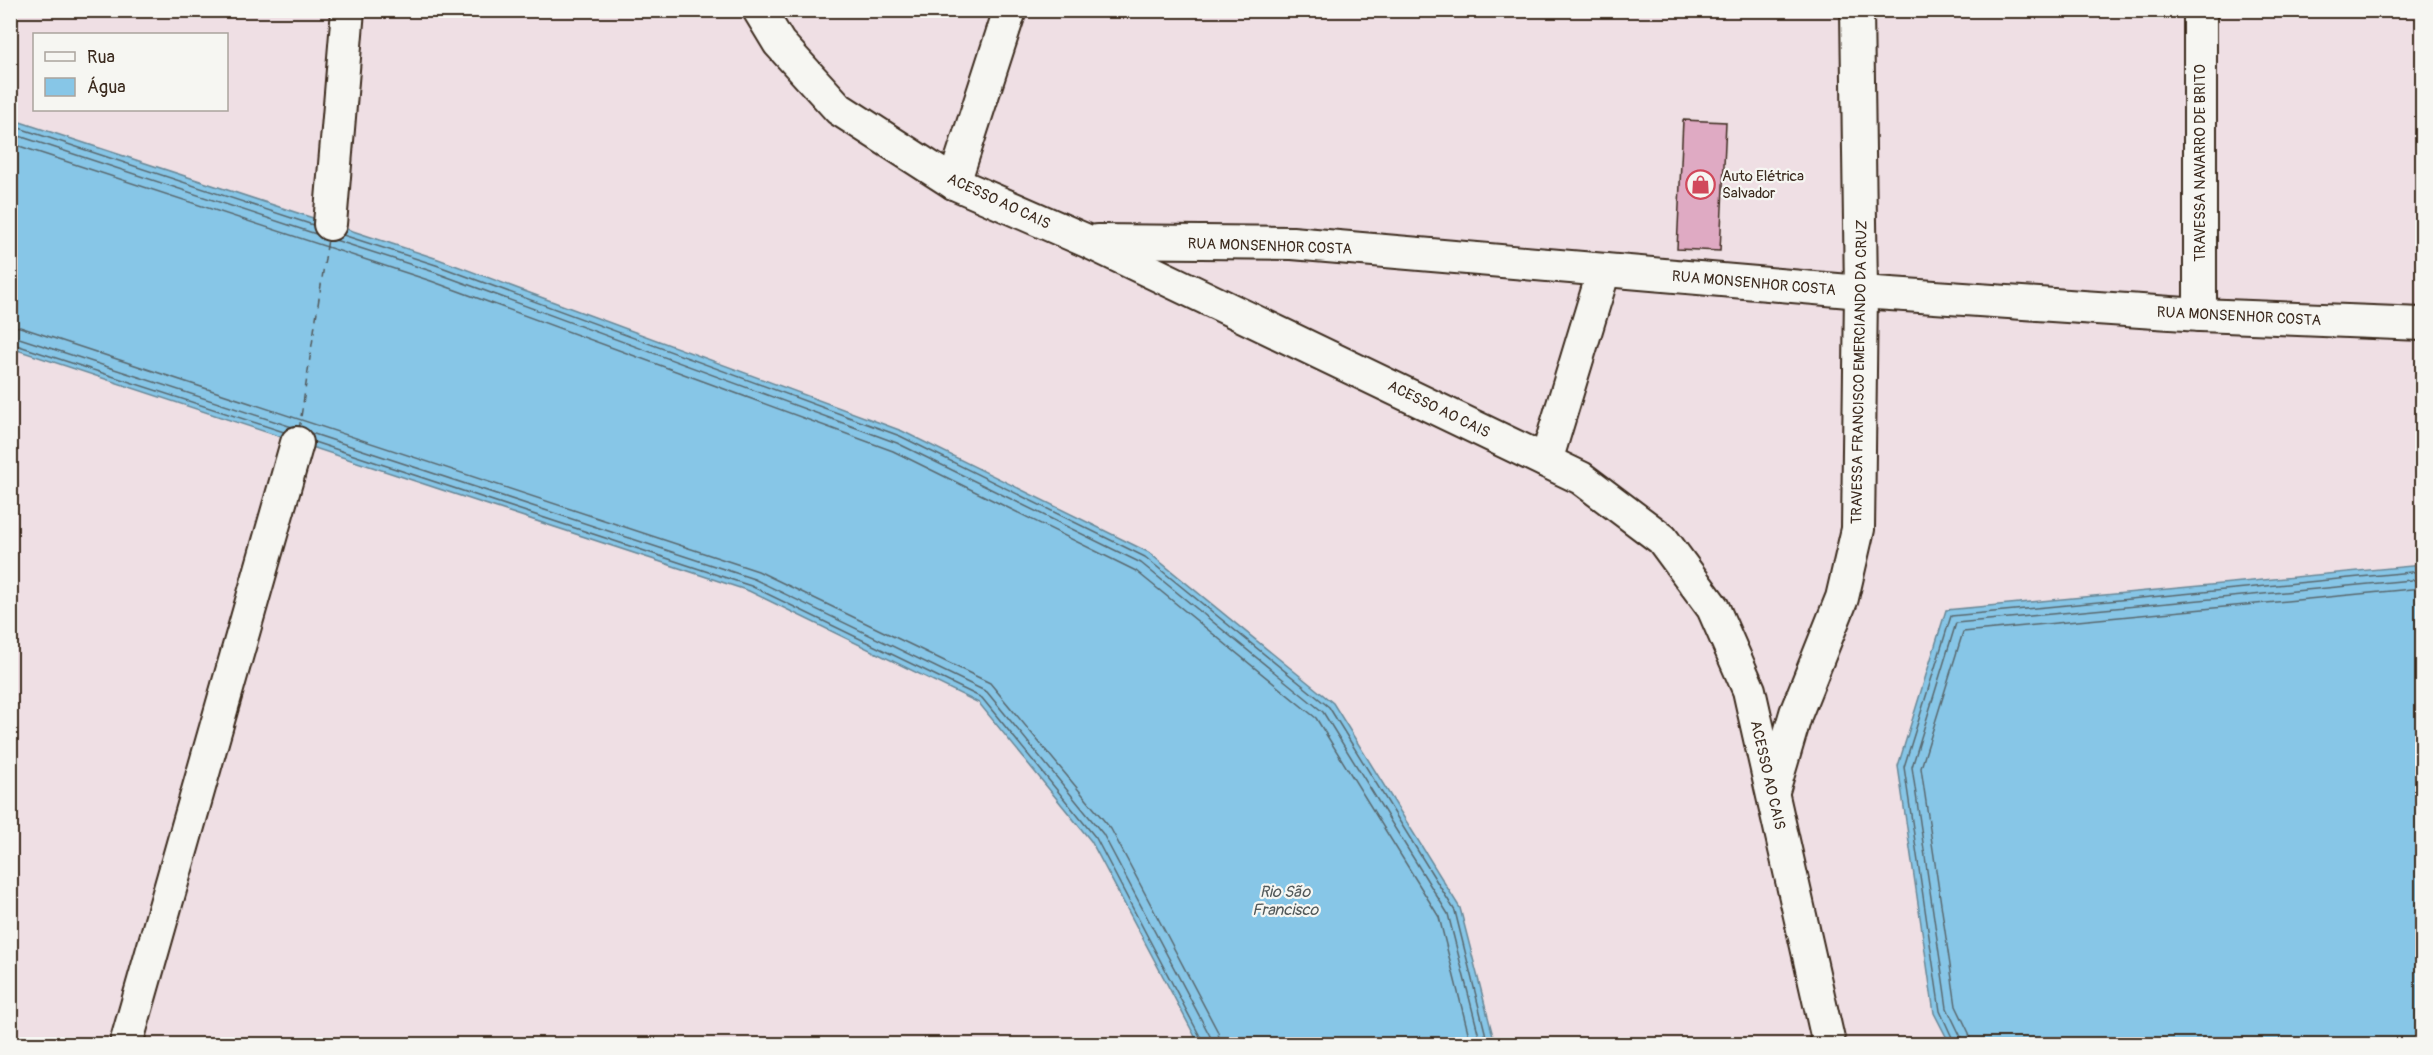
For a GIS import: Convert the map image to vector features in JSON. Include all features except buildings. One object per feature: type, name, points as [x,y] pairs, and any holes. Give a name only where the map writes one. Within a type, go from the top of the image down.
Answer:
[{"type":"street","points":[[330,224],[348,10]]},
{"type":"street","name":"ACESSO AO CAIS","points":[[759,10],[779,43],[839,109],[954,183],[1087,241],[1546,460],[1581,478],[1662,539],[1713,608],[1749,690],[1829,1044]]},
{"type":"street","points":[[954,183],[1010,10]]},
{"type":"street","name":"TRAVESSA FRANCISCO EMERCIANDO DA CRUZ","points":[[1772,793],[1796,713],[1842,598],[1858,529],[1861,292],[1857,10]]},
{"type":"street","name":"TRAVESSA NAVARRO DE BRITO","points":[[2200,10],[2200,315]]},
{"type":"street","name":"RUA MONSENHOR COSTA","points":[[1087,241],[1292,243],[1861,292],[2200,315],[2422,324]]},
{"type":"street","points":[[1546,460],[1604,270]]},
{"type":"street","points":[[126,1044],[297,442]]},
{"type":"water","name":"Rio São Francisco","points":[[11,119],[438,259],[902,431],[1148,552],[1333,703],[1460,908],[1495,1044],[1199,1044],[1091,841],[979,703],[749,591],[11,348]]},
{"type":"water","points":[[2422,565],[2422,1044],[1950,1044],[1934,1013],[1898,766],[1946,610]]},
{"type":"ferry route","points":[[299,430],[328,239]]},
{"type":"place","name":"Auto Elétrica Salvador","points":[[1701,185]]}]
